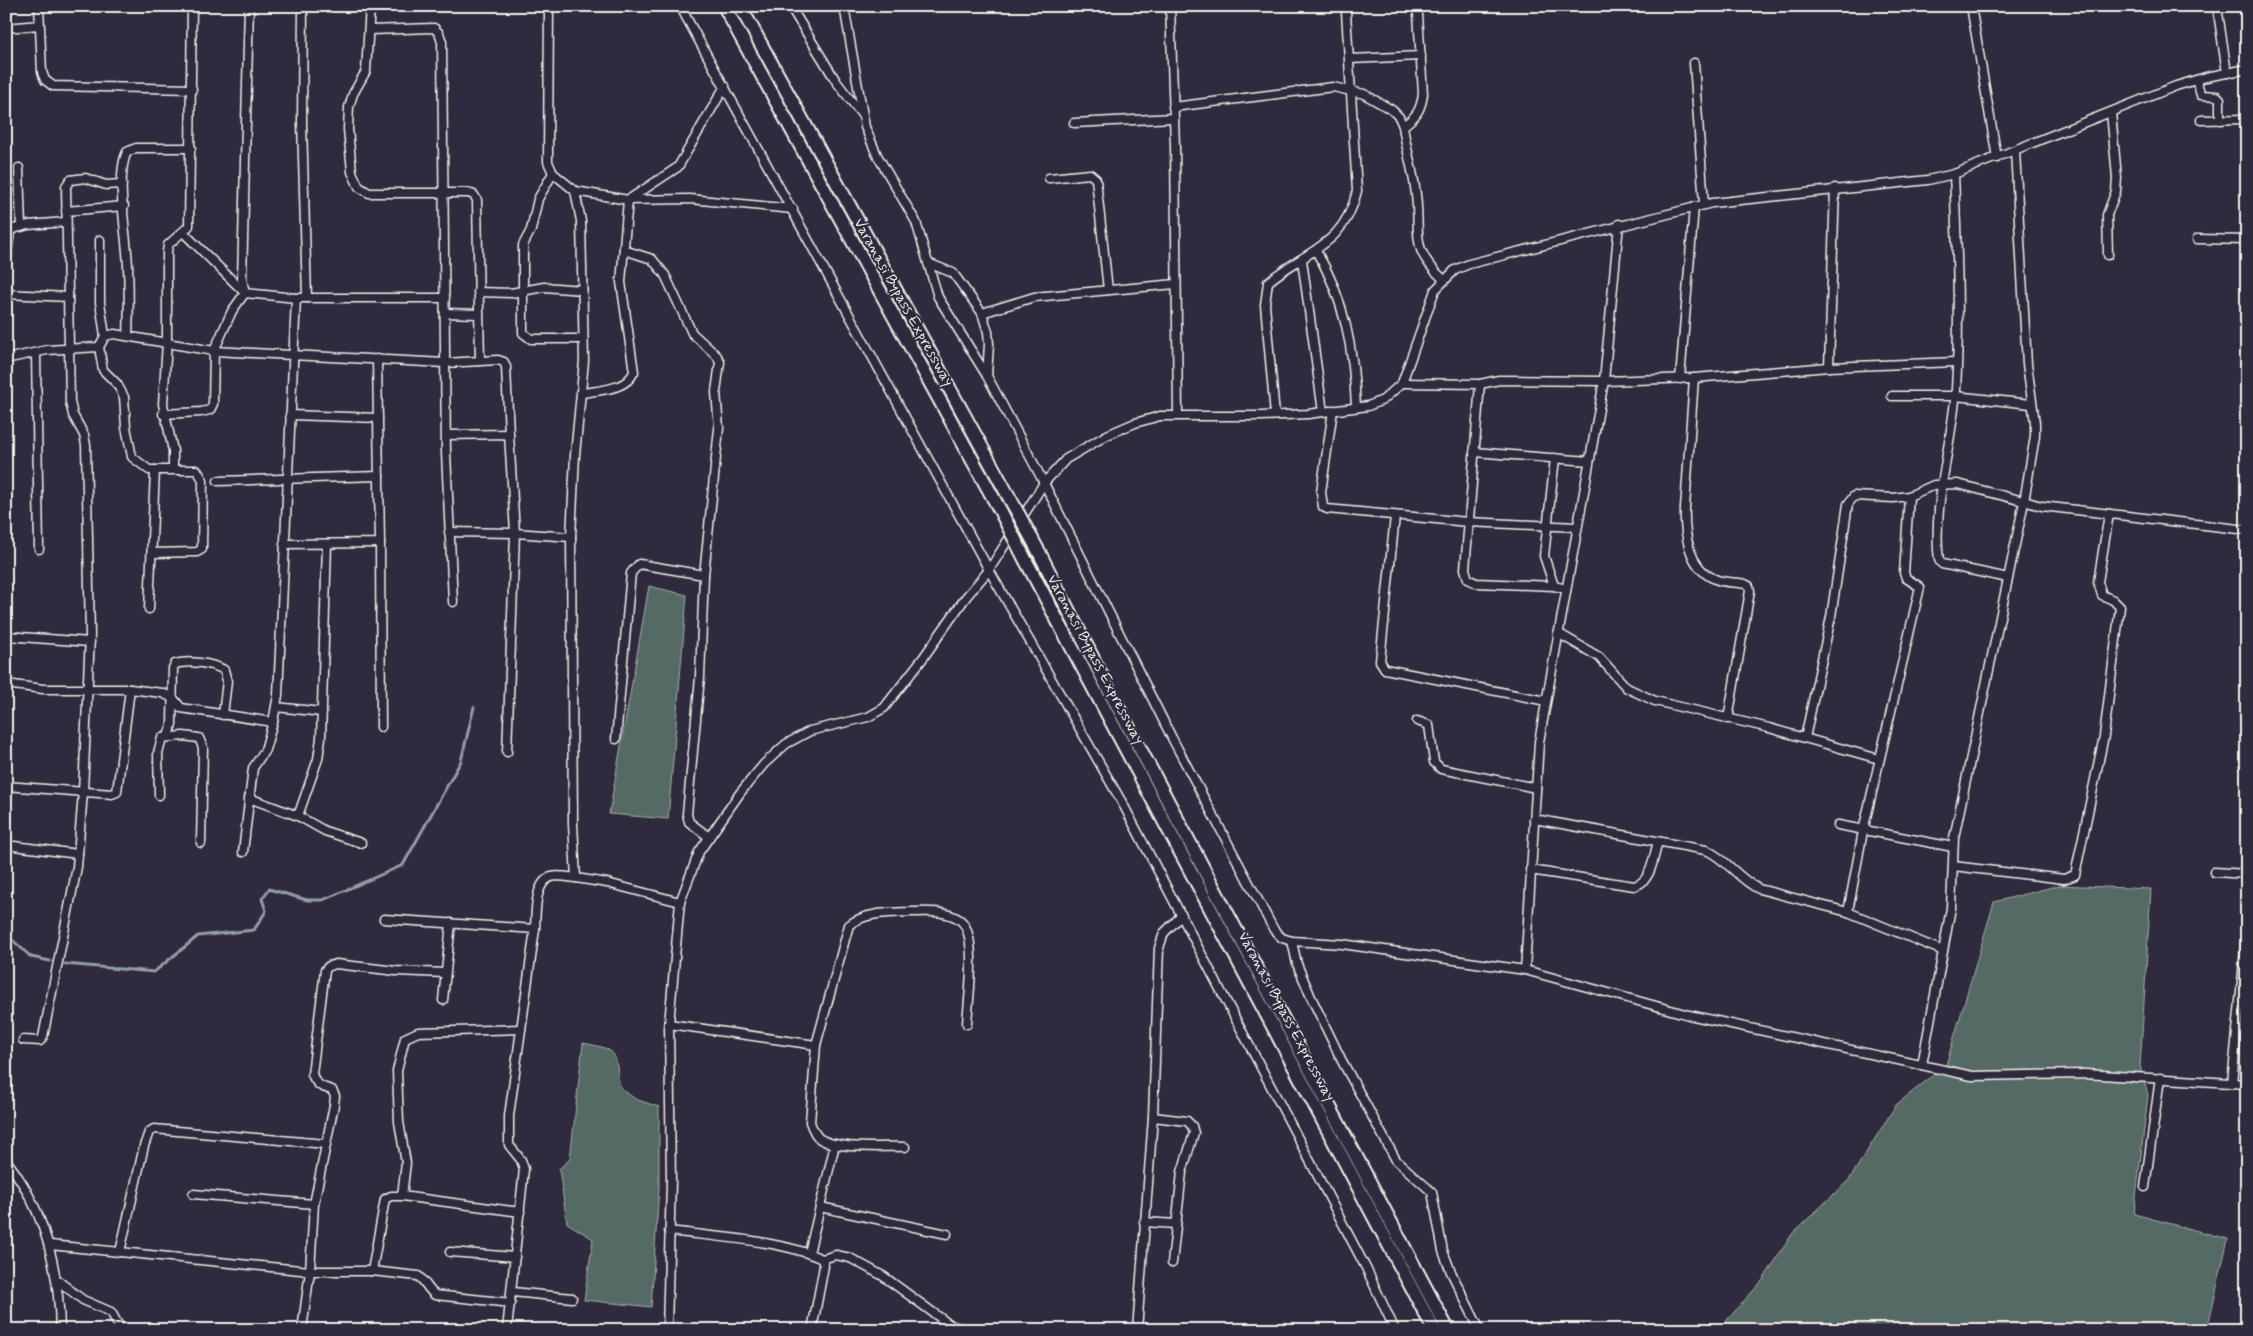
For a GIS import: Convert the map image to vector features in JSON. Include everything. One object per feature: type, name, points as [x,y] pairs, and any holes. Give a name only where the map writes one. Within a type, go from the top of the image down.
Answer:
[{"type":"highway","name":"Varanasi Bypass Expressway","points":[[724,6],[1002,514],[1434,1330]]},
{"type":"highway","name":"Varanasi Bypass Expressway","points":[[740,6],[1039,552],[1099,670],[1448,1330]]},
{"type":"street","points":[[39,6],[42,72],[45,80],[53,86],[192,89]]},
{"type":"street","points":[[173,469],[172,442],[163,414],[167,342],[167,252],[168,244],[189,226],[192,6]]},
{"type":"street","points":[[163,414],[210,410],[213,404],[214,351],[232,311],[245,294],[243,269],[249,6]]},
{"type":"street","points":[[303,6],[302,122],[307,298]]},
{"type":"street","points":[[370,6],[366,71],[353,94],[349,107],[348,129],[352,172],[359,187],[368,193],[468,193],[474,195],[477,200],[480,361]]},
{"type":"street","points":[[550,6],[548,162],[553,173],[575,191],[628,200],[690,200],[793,210]]},
{"type":"street","points":[[680,6],[990,570],[1124,806],[1366,1268],[1395,1330]]},
{"type":"street","points":[[790,6],[836,81],[863,115]]},
{"type":"street","points":[[844,6],[865,128],[877,155],[916,222],[938,298],[987,376],[1044,483],[1172,738],[1274,930],[1282,938],[1292,941],[1342,944],[1525,970],[1689,1015],[1972,1076],[2085,1074],[2247,1084]]},
{"type":"street","points":[[1170,6],[1174,118],[1178,415]]},
{"type":"street","points":[[1971,6],[1997,158]]},
{"type":"street","points":[[2217,6],[2227,73]]},
{"type":"street","points":[[1275,415],[1265,305],[1265,291],[1268,282],[1316,251],[1343,226],[1353,210],[1357,192],[1346,12]]},
{"type":"street","points":[[1403,126],[1416,117],[1421,107],[1423,94],[1418,14]]},
{"type":"street","points":[[6,28],[39,25]]},
{"type":"street","points":[[370,30],[434,28],[439,33],[442,42],[445,363],[449,532],[453,602]]},
{"type":"street","points":[[1350,59],[1421,56]]},
{"type":"street","points":[[1694,63],[1704,204]]},
{"type":"street","points":[[667,1330],[669,1024],[680,902],[698,852],[740,793],[764,764],[786,744],[810,731],[868,718],[884,708],[966,597],[990,570],[1044,483],[1066,459],[1107,435],[1135,423],[1160,416],[1275,415],[1323,412],[1374,404],[1382,400],[1402,383],[1435,290],[1443,279],[1455,270],[1469,264],[1619,224],[1704,204],[1835,188],[1928,180],[1954,174],[2196,80],[2247,69]]},
{"type":"street","points":[[2196,80],[2201,95],[2217,96],[2220,99],[2220,120]]},
{"type":"street","points":[[628,200],[678,167],[725,86]]},
{"type":"street","points":[[1173,107],[1308,88],[1333,87],[1352,90],[1392,110],[1399,117],[1403,126],[1416,193],[1418,241],[1422,256],[1428,266],[1443,279]]},
{"type":"street","points":[[2108,255],[2107,215],[2116,191],[2117,178],[2111,112]]},
{"type":"street","points":[[1074,123],[1174,118]]},
{"type":"street","points":[[2201,120],[2247,119]]},
{"type":"street","points":[[128,336],[128,270],[122,184],[123,161],[127,152],[136,148],[191,148]]},
{"type":"street","points":[[1922,1065],[1950,908],[1953,847],[2024,502],[2035,436],[2027,364],[2015,151]]},
{"type":"street","points":[[19,168],[21,227]]},
{"type":"street","points":[[553,173],[538,199],[531,230],[523,245],[521,292],[523,333],[526,336],[543,339],[583,339]]},
{"type":"street","points":[[1050,178],[1090,174],[1096,179],[1108,290]]},
{"type":"street","points":[[1954,174],[1955,396],[1937,547],[1939,560],[1942,564],[2008,578]]},
{"type":"street","points":[[23,1040],[35,1043],[40,1042],[42,1037],[73,891],[83,792],[90,642],[86,445],[84,434],[73,415],[70,402],[66,186],[70,180],[85,178],[106,185],[122,184]]},
{"type":"street","points":[[1829,367],[1835,188]]},
{"type":"street","points":[[575,191],[581,221],[583,339],[583,393],[575,455],[571,537],[573,824],[576,878]]},
{"type":"street","points":[[583,393],[621,385],[630,380],[634,372],[621,282],[628,200]]},
{"type":"street","points":[[66,211],[124,206]]},
{"type":"street","points":[[1680,379],[1694,207]]},
{"type":"street","points":[[6,263],[8,231],[42,223],[66,222]]},
{"type":"street","points":[[1525,970],[1539,742],[1604,381],[1619,224]]},
{"type":"street","points":[[184,232],[245,294],[296,298],[445,298]]},
{"type":"street","points":[[2197,239],[2247,240]]},
{"type":"street","points":[[100,240],[100,302],[104,336],[100,347],[104,370],[117,384],[124,397],[129,452],[141,466],[155,470],[197,470],[201,474],[203,489],[202,549],[197,552],[152,553]]},
{"type":"street","points":[[624,250],[652,259],[665,275],[692,333],[717,356],[720,362],[716,392],[719,428],[704,575],[700,677],[687,814],[689,822],[707,840]]},
{"type":"street","points":[[1316,251],[1325,265],[1342,308],[1353,361],[1356,407]]},
{"type":"street","points":[[1302,260],[1323,412]]},
{"type":"street","points":[[928,262],[953,273],[982,313],[988,332],[989,344],[987,376]]},
{"type":"street","points":[[982,313],[1001,309],[1034,297],[1176,284]]},
{"type":"street","points":[[478,292],[511,294],[544,287],[582,290]]},
{"type":"street","points":[[6,294],[68,297]]},
{"type":"street","points":[[244,852],[253,768],[265,750],[274,722],[276,707],[289,478],[296,298]]},
{"type":"street","points":[[445,313],[478,314]]},
{"type":"street","points":[[104,336],[114,334],[214,351],[445,363],[498,360],[504,362],[506,367],[515,533],[507,752]]},
{"type":"street","points":[[6,359],[70,347],[90,349],[100,347]]},
{"type":"street","points":[[36,352],[39,549]]},
{"type":"street","points":[[378,360],[381,727]]},
{"type":"street","points":[[1402,383],[1480,384],[1499,380],[1526,379],[1604,381],[1680,379],[1829,367],[1956,362]]},
{"type":"street","points":[[1694,378],[1684,528],[1689,548],[1706,574],[1715,579],[1745,584],[1749,586],[1750,591],[1728,719]]},
{"type":"street","points":[[1480,384],[1468,522],[1466,575],[1471,581],[1554,586],[1566,589]]},
{"type":"street","points":[[1892,396],[1955,396],[2031,404]]},
{"type":"street","points":[[1332,410],[1320,492],[1323,507],[1332,511],[1468,522],[1577,528]]},
{"type":"street","points":[[290,415],[378,418]]},
{"type":"street","points":[[447,435],[509,434]]},
{"type":"street","points":[[1474,452],[1589,461]]},
{"type":"street","points":[[1554,586],[1544,556],[1549,526],[1555,458]]},
{"type":"street","points":[[150,609],[155,470]]},
{"type":"street","points":[[218,481],[379,476]]},
{"type":"street","points":[[1805,738],[1831,617],[1848,501],[1854,496],[1893,498],[1909,496],[1934,484],[1944,482],[2042,506],[2247,530]]},
{"type":"street","points":[[1848,912],[1863,831],[1920,587],[1906,578],[1904,573],[1909,496]]},
{"type":"street","points":[[1953,866],[2064,879],[2075,875],[2104,736],[2110,674],[2120,621],[2120,607],[2113,600],[2102,595],[2098,582],[2109,514]]},
{"type":"street","points":[[1395,516],[1380,661],[1382,666],[1386,669],[1546,701]]},
{"type":"street","points":[[449,532],[515,533],[571,537]]},
{"type":"street","points":[[284,544],[380,543]]},
{"type":"street","points":[[298,816],[318,760],[322,712],[327,544]]},
{"type":"street","points":[[616,739],[631,573],[639,564],[704,575]]},
{"type":"street","points":[[1558,633],[1599,657],[1620,681],[1637,693],[1672,706],[1805,738],[1879,759]]},
{"type":"street","points":[[6,636],[90,642]]},
{"type":"street","points":[[168,736],[172,724],[175,664],[181,662],[218,666],[224,670],[227,681],[223,714]]},
{"type":"street","points":[[6,684],[43,689],[130,689],[162,693],[173,698],[181,708],[274,722]]},
{"type":"street","points":[[6,786],[112,794],[117,792],[130,689]]},
{"type":"street","points":[[276,707],[322,712]]},
{"type":"street","points":[[1417,721],[1429,725],[1434,762],[1441,769],[1536,788]]},
{"type":"street","points":[[160,794],[158,753],[162,738],[168,736],[191,737],[202,740],[201,843]]},
{"type":"street","points":[[249,798],[298,816],[325,831],[361,843]]},
{"type":"street","points":[[1534,819],[1706,850],[1715,854],[1751,886],[1848,912],[1943,951]]},
{"type":"street","points":[[1838,825],[1953,847]]},
{"type":"street","points":[[1530,870],[1634,886],[1641,885],[1646,880],[1658,842]]},
{"type":"street","points":[[6,845],[78,854]]},
{"type":"street","points":[[2214,872],[2247,874]]},
{"type":"street","points":[[507,1330],[513,1292],[524,1169],[521,1160],[509,1145],[508,1138],[539,891],[544,881],[553,876],[608,883],[680,902]]},
{"type":"street","points":[[905,1147],[836,1144],[820,1138],[813,1130],[810,1122],[816,1045],[849,925],[857,919],[885,913],[940,912],[959,919],[966,926],[971,947],[967,1024]]},
{"type":"street","points":[[1137,1330],[1153,1117],[1159,948],[1164,933],[1182,915]]},
{"type":"street","points":[[384,919],[535,929]]},
{"type":"street","points":[[443,1000],[451,923]]},
{"type":"street","points":[[2232,1083],[2246,940]]},
{"type":"street","points":[[1292,941],[1297,964],[1315,1005],[1342,1061],[1396,1160],[1432,1192],[1443,1251],[1451,1272],[1480,1330]]},
{"type":"street","points":[[302,1330],[310,1270],[314,1204],[335,1096],[332,1090],[320,1087],[315,1082],[312,1074],[325,970],[329,966],[336,964],[396,971],[445,973]]},
{"type":"street","points":[[669,1024],[816,1045]]},
{"type":"street","points":[[402,1196],[406,1162],[399,1122],[397,1070],[405,1038],[418,1032],[521,1029]]},
{"type":"street","points":[[2146,1187],[2160,1078]]},
{"type":"street","points":[[1153,1117],[1187,1121],[1192,1126],[1194,1133],[1182,1172],[1172,1263]]},
{"type":"street","points":[[120,1252],[144,1146],[149,1132],[154,1129],[326,1144]]},
{"type":"street","points":[[809,1254],[836,1144]]},
{"type":"street","points":[[6,1160],[23,1184],[50,1245],[57,1280],[60,1330]]},
{"type":"street","points":[[194,1194],[314,1204]]},
{"type":"street","points":[[372,1271],[385,1199],[391,1196],[520,1212]]},
{"type":"street","points":[[820,1208],[947,1234]]},
{"type":"street","points":[[1144,1222],[1176,1224]]},
{"type":"street","points":[[669,1231],[775,1246],[809,1254],[822,1260],[836,1255],[850,1258],[883,1276],[950,1325],[969,1330]]},
{"type":"street","points":[[50,1245],[310,1270],[372,1271],[418,1276],[424,1281],[428,1290],[435,1294],[511,1303]]},
{"type":"street","points":[[450,1252],[515,1257]]},
{"type":"street","points":[[812,1330],[823,1275],[824,1266],[822,1260]]},
{"type":"street","points":[[57,1280],[83,1300],[111,1312],[120,1330]]},
{"type":"street","points":[[513,1292],[572,1298]]},
{"type":"green space","points":[[649,586],[687,595],[668,819],[609,814]]},
{"type":"green space","points":[[2060,885],[2151,889],[2140,1066],[2148,1095],[2134,1214],[2228,1239],[2207,1330],[1718,1330],[1763,1280],[1792,1234],[1849,1180],[1896,1105],[1946,1065],[1994,902]]},
{"type":"green space","points":[[583,1043],[610,1051],[616,1060],[620,1087],[635,1099],[659,1107],[659,1188],[651,1307],[584,1300],[593,1239],[567,1223],[559,1169],[570,1159]]},
{"type":"waterway","points":[[65,964],[154,972],[198,936],[254,930],[266,911],[262,899],[269,889],[307,900],[323,900],[403,865],[461,761],[474,707]]},
{"type":"waterway","points":[[6,934],[31,957],[50,961]]}]
